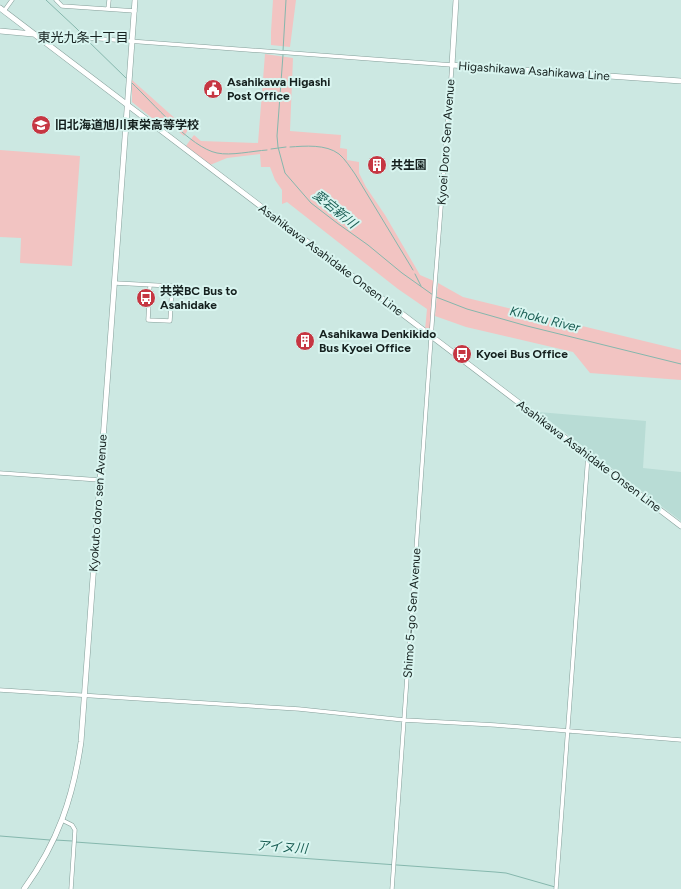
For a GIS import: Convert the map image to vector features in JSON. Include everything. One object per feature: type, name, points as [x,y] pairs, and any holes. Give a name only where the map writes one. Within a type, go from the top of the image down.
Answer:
[{"type":"main road","name":"Kyokuto doro sen Avenue","points":[[24,889],[42,862],[56,835],[73,788],[78,763],[136,0]]},
{"type":"main road","name":"Higashikawa Asahikawa Line","points":[[456,0],[452,65],[681,81]]},
{"type":"main road","name":"Asahikawa Asahidake Onsen Line","points":[[2,9],[681,526]]},
{"type":"main road","points":[[0,31],[34,34]]},
{"type":"street","points":[[2,9],[12,0]]},
{"type":"street","points":[[56,0],[62,6],[135,11]]},
{"type":"street","points":[[108,9],[109,0]]},
{"type":"street","points":[[34,34],[132,41]]},
{"type":"street","name":"Kyoei Doro Sen Avenue","points":[[132,41],[452,65],[432,337]]},
{"type":"street","points":[[115,283],[172,286],[170,321],[148,320],[150,285]]},
{"type":"street","name":"Shimo 5-go Sen Avenue","points":[[392,889],[432,337]]},
{"type":"street","points":[[556,889],[588,455]]},
{"type":"street","points":[[0,472],[100,480]]},
{"type":"street","points":[[0,690],[292,709],[404,720],[495,725],[681,740]]},
{"type":"street","points":[[62,820],[72,825],[75,830],[71,889]]},
{"type":"shaded area","points":[[273,0],[296,0],[290,47],[271,45]]},
{"type":"shaded area","points":[[265,54],[293,58],[290,131],[341,135],[340,148],[347,149],[347,160],[359,162],[359,173],[366,187],[385,215],[420,275],[434,281],[430,333],[425,330],[427,309],[398,289],[287,202],[282,204],[282,190],[275,180],[270,167],[261,167],[260,154],[227,158],[210,165],[186,146],[194,135],[201,141],[258,143]]},
{"type":"shaded area","points":[[132,80],[188,130],[184,136],[166,121],[162,126],[132,102]]},
{"type":"shaded area","points":[[0,150],[80,156],[72,266],[20,263],[21,238],[0,237]]},
{"type":"shaded area","points":[[438,283],[463,297],[681,350],[681,380],[590,373],[573,352],[466,327],[435,316]]},
{"type":"shaded area","points":[[538,412],[646,421],[643,468],[681,472],[681,521]]},
{"type":"waterway","name":"Kihoku River","points":[[46,0],[84,36]]},
{"type":"waterway","name":"愛宕新川","points":[[283,51],[286,0]]},
{"type":"waterway","name":"Kihoku River","points":[[87,40],[126,78]]},
{"type":"waterway","name":"愛宕新川","points":[[283,55],[277,136],[278,147],[285,173],[311,203],[433,295]]},
{"type":"waterway","name":"Kihoku River","points":[[132,83],[184,134],[207,149],[223,154],[267,150]]},
{"type":"waterway","name":"愛宕新川","points":[[271,149],[286,147]]},
{"type":"waterway","name":"Kihoku River","points":[[290,147],[322,147],[339,154],[355,174],[413,270]]},
{"type":"waterway","name":"愛宕新川","points":[[415,274],[421,286]]},
{"type":"waterway","name":"Kihoku River","points":[[436,297],[467,309],[527,326],[681,364]]},
{"type":"waterway","name":"アイヌ川","points":[[0,836],[50,840]]},
{"type":"waterway","name":"アイヌ川","points":[[55,840],[72,841]]},
{"type":"waterway","name":"アイヌ川","points":[[75,842],[506,873],[555,887]]},
{"type":"place","name":"Asahikawa Higashi Post Office","points":[[213,89]]},
{"type":"place","name":"旧北海道旭川東栄高等学校","points":[[41,125]]},
{"type":"place","name":"共生園","points":[[377,165]]},
{"type":"place","name":"共栄BC Bus to Asahidake","points":[[146,298]]},
{"type":"place","name":"Asahikawa Denkikido Bus Kyoei Office","points":[[305,341]]},
{"type":"place","name":"Kyoei Bus Office","points":[[462,354]]},
{"type":"district","name":"東光九条十丁目","points":[[83,37]]}]
